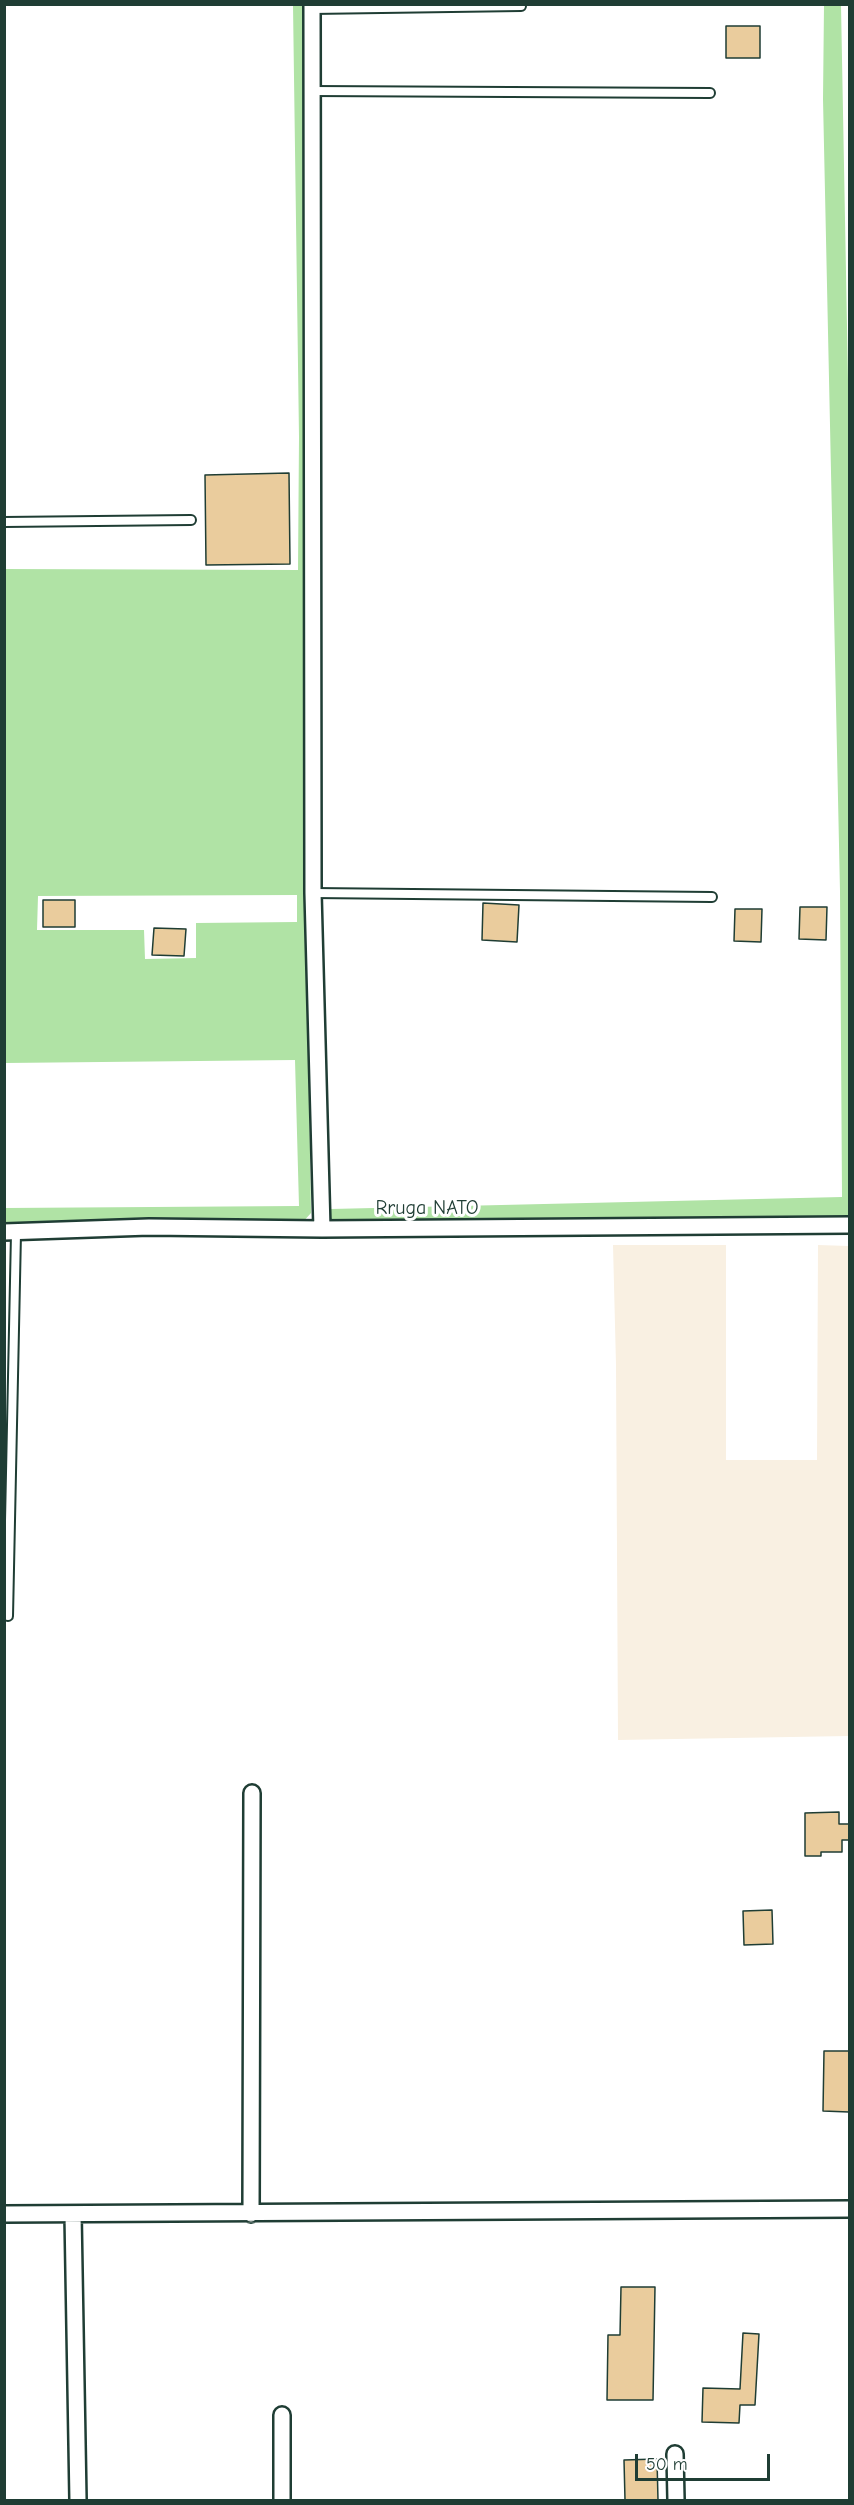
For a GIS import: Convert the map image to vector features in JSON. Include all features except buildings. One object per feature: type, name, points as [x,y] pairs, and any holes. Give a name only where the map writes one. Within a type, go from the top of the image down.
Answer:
[{"type":"street","points":[[312,7],[313,892],[322,1229]]},
{"type":"street","name":"Rruga NATO","points":[[10,1232],[149,1227],[322,1229],[849,1226]]},
{"type":"street","points":[[251,2214],[252,1793]]},
{"type":"street","points":[[4,2214],[849,2209]]},
{"type":"street","points":[[73,2214],[78,2500]]},
{"type":"street","points":[[282,2415],[282,2500]]},
{"type":"street","points":[[675,2454],[676,2500]]},
{"type":"lane","points":[[312,7],[521,6]]},
{"type":"lane","points":[[311,91],[710,93]]},
{"type":"lane","points":[[4,522],[191,520]]},
{"type":"lane","points":[[313,892],[712,897]]},
{"type":"lane","points":[[8,1616],[10,1232]]},
{"type":"shaded area","points":[[613,1245],[726,1245],[726,1460],[817,1460],[818,1245],[849,1246],[849,1736],[618,1740]]},
{"type":"green space","points":[[293,5],[306,5],[306,893],[311,1213],[302,1223],[5,1226],[5,1208],[299,1206],[295,1060],[5,1063],[4,569],[298,570],[299,437]],"holes":[[[297,895],[297,922],[196,923],[196,958],[145,959],[144,930],[37,930],[38,896]]]},
{"type":"green space","points":[[824,5],[841,5],[850,487],[849,1216],[331,1226],[331,1209],[842,1197],[840,891],[823,99]]}]
